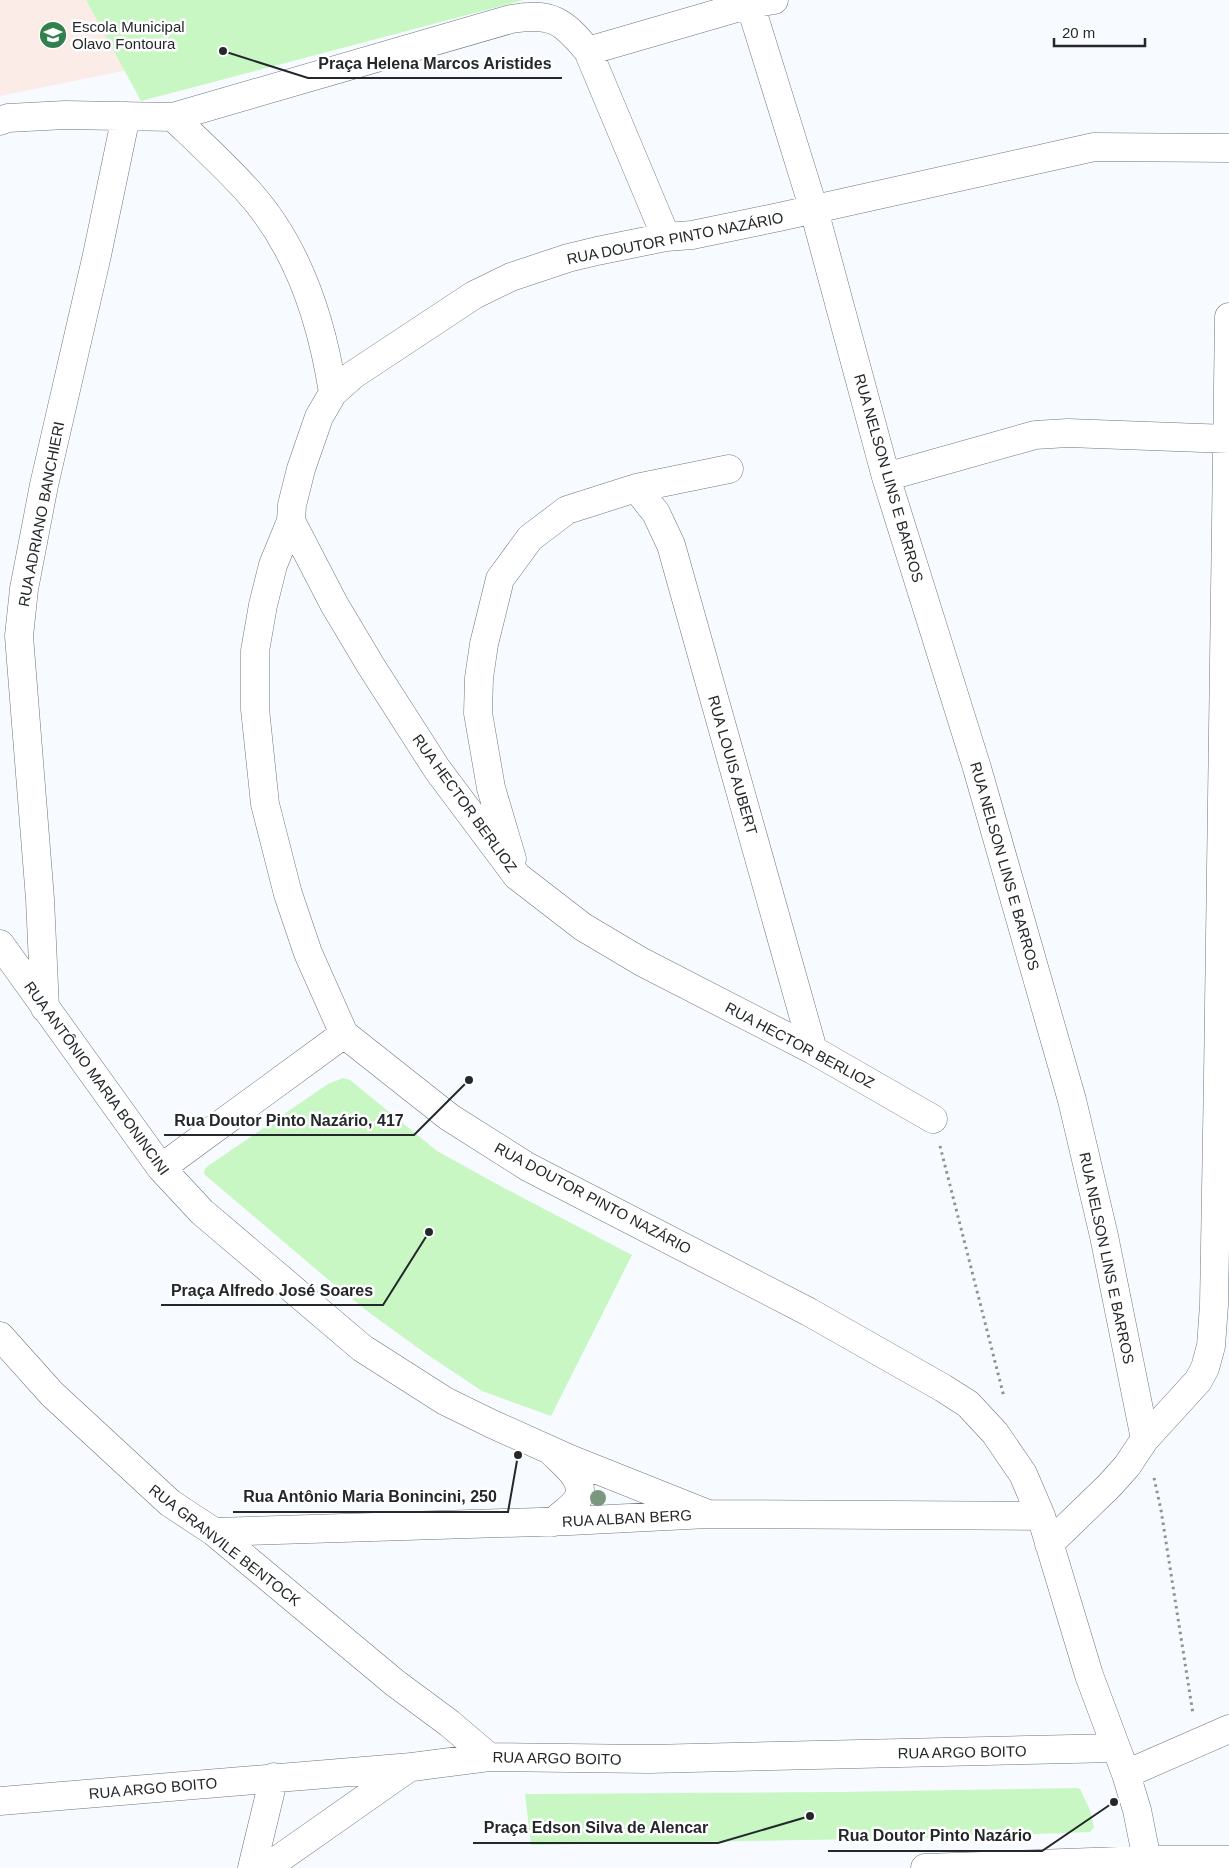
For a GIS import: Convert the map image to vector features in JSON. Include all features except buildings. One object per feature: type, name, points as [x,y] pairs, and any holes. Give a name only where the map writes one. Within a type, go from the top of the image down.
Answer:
[{"type":"street","points":[[588,51],[762,2]]},
{"type":"street","name":"RUA NELSON LINS E BARROS","points":[[762,2],[814,210],[886,477],[977,768],[1072,1100],[1104,1236],[1145,1438]]},
{"type":"street","points":[[0,121],[8,118],[65,115],[173,117],[511,19],[528,16],[542,17],[555,20],[571,30],[588,51],[666,237]]},
{"type":"street","name":"RUA ADRIANO BANCHIERI","points":[[45,1008],[40,899],[19,636],[24,589],[44,485],[98,255],[126,116]]},
{"type":"street","points":[[173,117],[248,190],[280,233],[302,279],[317,321],[328,358],[334,393]]},
{"type":"street","name":"RUA DOUTOR PINTO NAZÁRIO","points":[[1147,1860],[1126,1774],[1090,1675],[1041,1516],[1023,1474],[995,1433],[968,1404],[809,1312],[528,1167],[449,1117],[344,1034],[305,945],[286,885],[265,804],[255,709],[255,650],[273,565],[291,521],[292,505],[301,469],[319,417],[334,393],[353,374],[474,294],[511,277],[568,258],[666,237],[692,235],[814,210],[1094,147],[1229,148]]},
{"type":"street","points":[[1049,1544],[1109,1486],[1127,1466],[1145,1438],[1198,1381],[1205,1368],[1211,1346],[1214,1305],[1229,317]]},
{"type":"street","points":[[886,477],[1035,435],[1068,433],[1228,438]]},
{"type":"street","points":[[517,876],[491,788],[478,712],[478,678],[484,644],[500,579],[530,538],[567,510],[636,488],[729,469]]},
{"type":"street","name":"RUA LOUIS AUBERT","points":[[636,488],[656,514],[671,545],[813,1050]]},
{"type":"street","name":"RUA HECTOR BERLIOZ","points":[[291,521],[334,604],[371,666],[437,769],[517,876],[583,927],[642,962],[813,1050],[933,1119]]},
{"type":"street","name":"RUA ANTÔNIO MARIA BONINCINI","points":[[0,944],[160,1168],[202,1212],[362,1348],[445,1401],[492,1424],[551,1451],[708,1514]]},
{"type":"street","points":[[160,1168],[344,1034]]},
{"type":"street","name":"RUA GRANVILE BENTOCK","points":[[0,1336],[52,1394],[170,1503],[214,1532],[394,1683],[449,1723],[489,1757]]},
{"type":"street","points":[[551,1451],[573,1473],[580,1487],[577,1500],[554,1522]]},
{"type":"street","name":"RUA ALBAN BERG","points":[[214,1532],[554,1522],[708,1514],[1041,1516]]},
{"type":"street","points":[[1126,1774],[1229,1729]]},
{"type":"street","name":"RUA ARGO BOITO","points":[[0,1801],[412,1766],[489,1757],[648,1759],[1116,1748]]},
{"type":"street","points":[[266,1868],[412,1766]]},
{"type":"street","points":[[252,1868],[274,1778]]},
{"type":"street","points":[[925,1868],[1147,1860],[1229,1860]]},
{"type":"path","points":[[933,1119],[1006,1407]]},
{"type":"path","points":[[1145,1438],[1161,1510],[1198,1743]]},
{"type":"shaded area","name":"Escola Municipal Olavo Fontoura","points":[[0,0],[86,0],[128,70],[0,96]]},
{"type":"green space","points":[[86,0],[524,0],[141,101]]},
{"type":"green space","points":[[343,1078],[350,1080],[437,1151],[632,1255],[551,1416],[482,1391],[425,1353],[371,1314],[325,1277],[204,1174],[205,1168],[328,1084]]},
{"type":"green space","points":[[1080,1789],[1090,1810],[1094,1827],[1090,1832],[922,1838],[531,1845],[525,1794],[838,1792]]},
{"type":"place","name":"Escola Municipal Olavo Fontoura","points":[[53,35]]},
{"type":"place","name":"Praça Helena Marcos Aristides","points":[[223,51]]},
{"type":"place","name":"Rua Doutor Pinto Nazário, 417","points":[[469,1080]]},
{"type":"place","name":"Praça Alfredo José Soares","points":[[429,1232]]},
{"type":"place","name":"Rua Antônio Maria Bonincini, 250","points":[[518,1455]]},
{"type":"place","name":"Rua Doutor Pinto Nazário","points":[[1114,1802]]},
{"type":"place","name":"Praça Edson Silva de Alencar","points":[[810,1816]]}]
